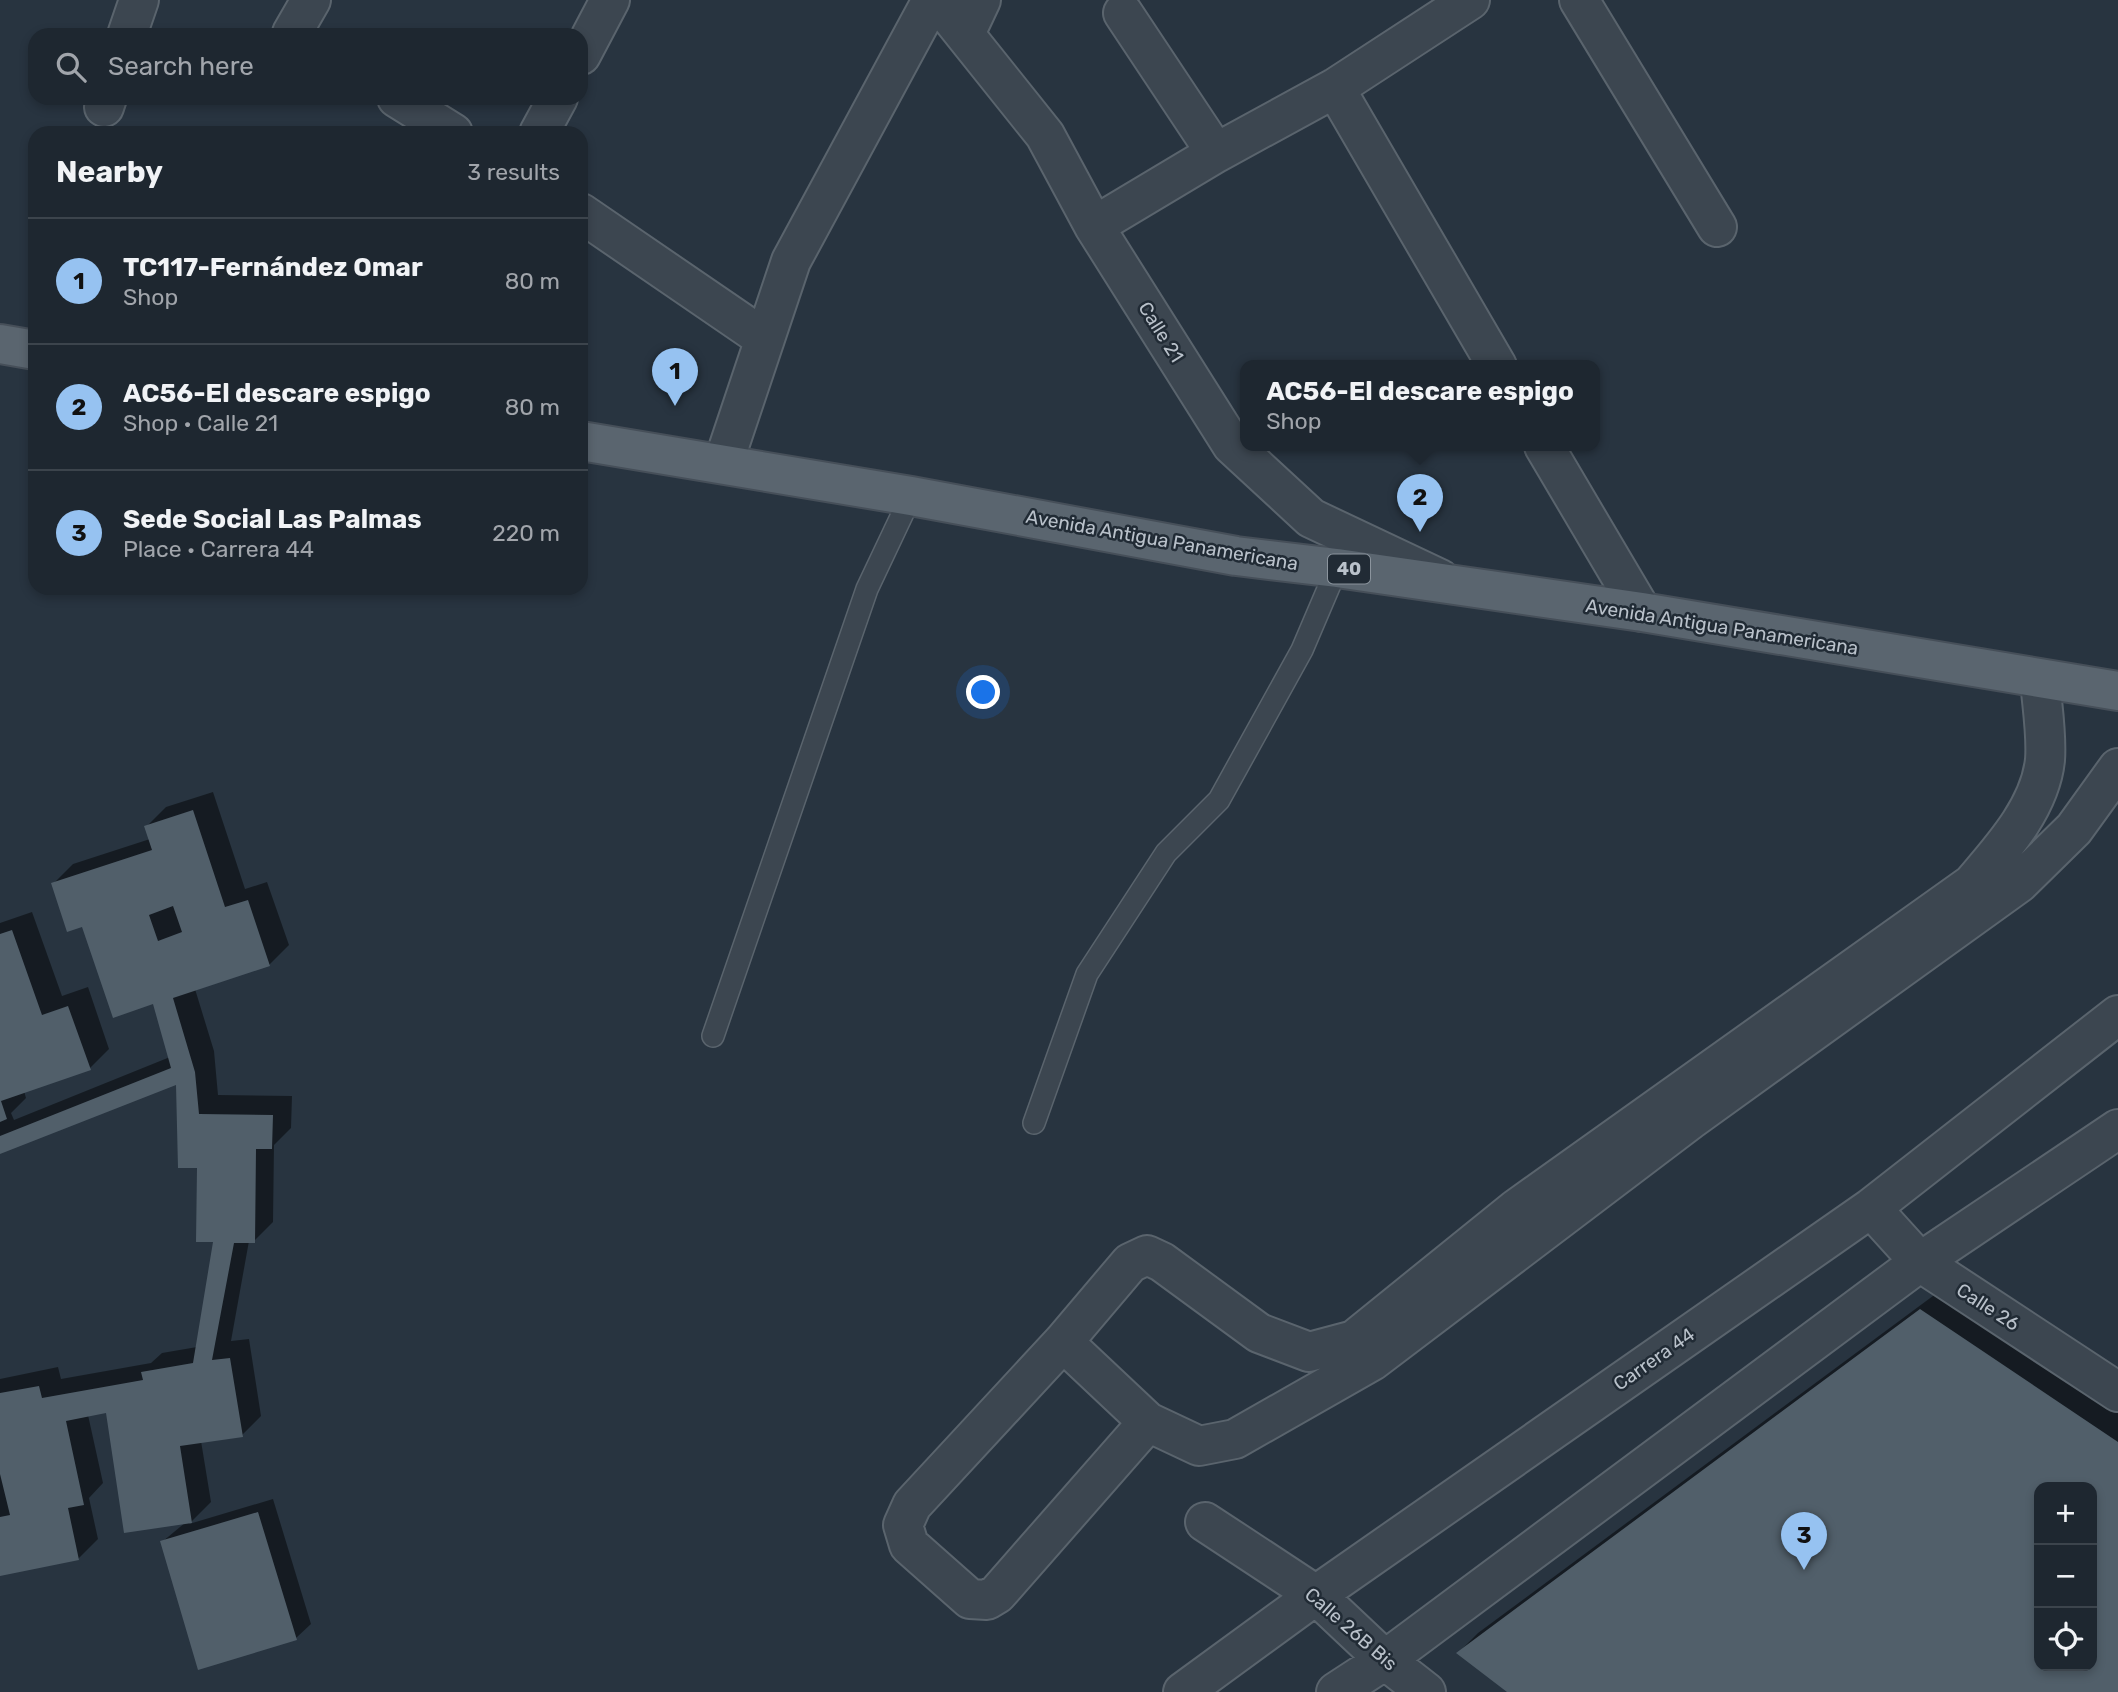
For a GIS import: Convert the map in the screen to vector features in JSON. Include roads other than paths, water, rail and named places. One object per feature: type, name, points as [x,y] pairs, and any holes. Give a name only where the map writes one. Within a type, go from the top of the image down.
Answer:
[{"type":"main road","points":[[0,344],[28,349]]},
{"type":"main road","name":"Avenida Antigua Panamericana","points":[[588,441],[911,496],[1236,556],[1642,612],[2118,691]]},
{"type":"street","points":[[129,28],[139,0]]},
{"type":"street","points":[[295,28],[311,0]]},
{"type":"street","points":[[588,42],[610,0]]},
{"type":"street","points":[[723,464],[791,261],[934,0]]},
{"type":"street","name":"Calle 21","points":[[934,0],[973,17],[1045,135],[1094,226],[1232,444],[1311,518],[1456,587]]},
{"type":"street","points":[[1579,0],[1717,227]]},
{"type":"street","points":[[1094,226],[1216,153],[1335,88],[1450,5]]},
{"type":"street","points":[[1123,13],[1216,153]]},
{"type":"street","points":[[1335,88],[1494,360]]},
{"type":"street","points":[[408,105],[442,126]]},
{"type":"street","points":[[543,126],[554,105]]},
{"type":"street","points":[[588,218],[765,339]]},
{"type":"street","points":[[1548,451],[1642,612]]},
{"type":"street","points":[[1148,1422],[997,1594],[987,1600],[970,1599],[909,1545],[904,1525],[912,1504],[1063,1342],[1130,1263],[1147,1255],[1162,1262],[1259,1333],[1309,1352],[1354,1340],[1516,1209],[1972,884],[2009,840],[2035,794],[2045,761],[2040,680]]},
{"type":"street","points":[[1063,1342],[1148,1422],[1199,1446],[1235,1439],[1371,1361],[1690,1120],[2019,883],[2074,829],[2118,768]]},
{"type":"street","name":"Carrera 44","points":[[1183,1692],[1316,1595],[1871,1208],[2118,1015]]},
{"type":"street","points":[[1336,1692],[1385,1660],[1920,1262],[2118,1129]]},
{"type":"street","name":"Calle 26","points":[[1871,1208],[1920,1262],[2118,1392]]},
{"type":"street","name":"Calle 26B Bis","points":[[1205,1522],[1316,1595],[1385,1660],[1426,1692]]},
{"type":"lane","points":[[713,1036],[867,589],[911,496]]},
{"type":"lane","points":[[1034,1124],[1087,974],[1166,853],[1219,800],[1303,650],[1337,568]]},
{"type":"place","name":"TC117-Fernández Omar","points":[[675,406]]},
{"type":"place","name":"AC56-El descare espigo","points":[[1420,532]]},
{"type":"place","name":"Sede Social Las Palmas","points":[[1804,1570]]}]
